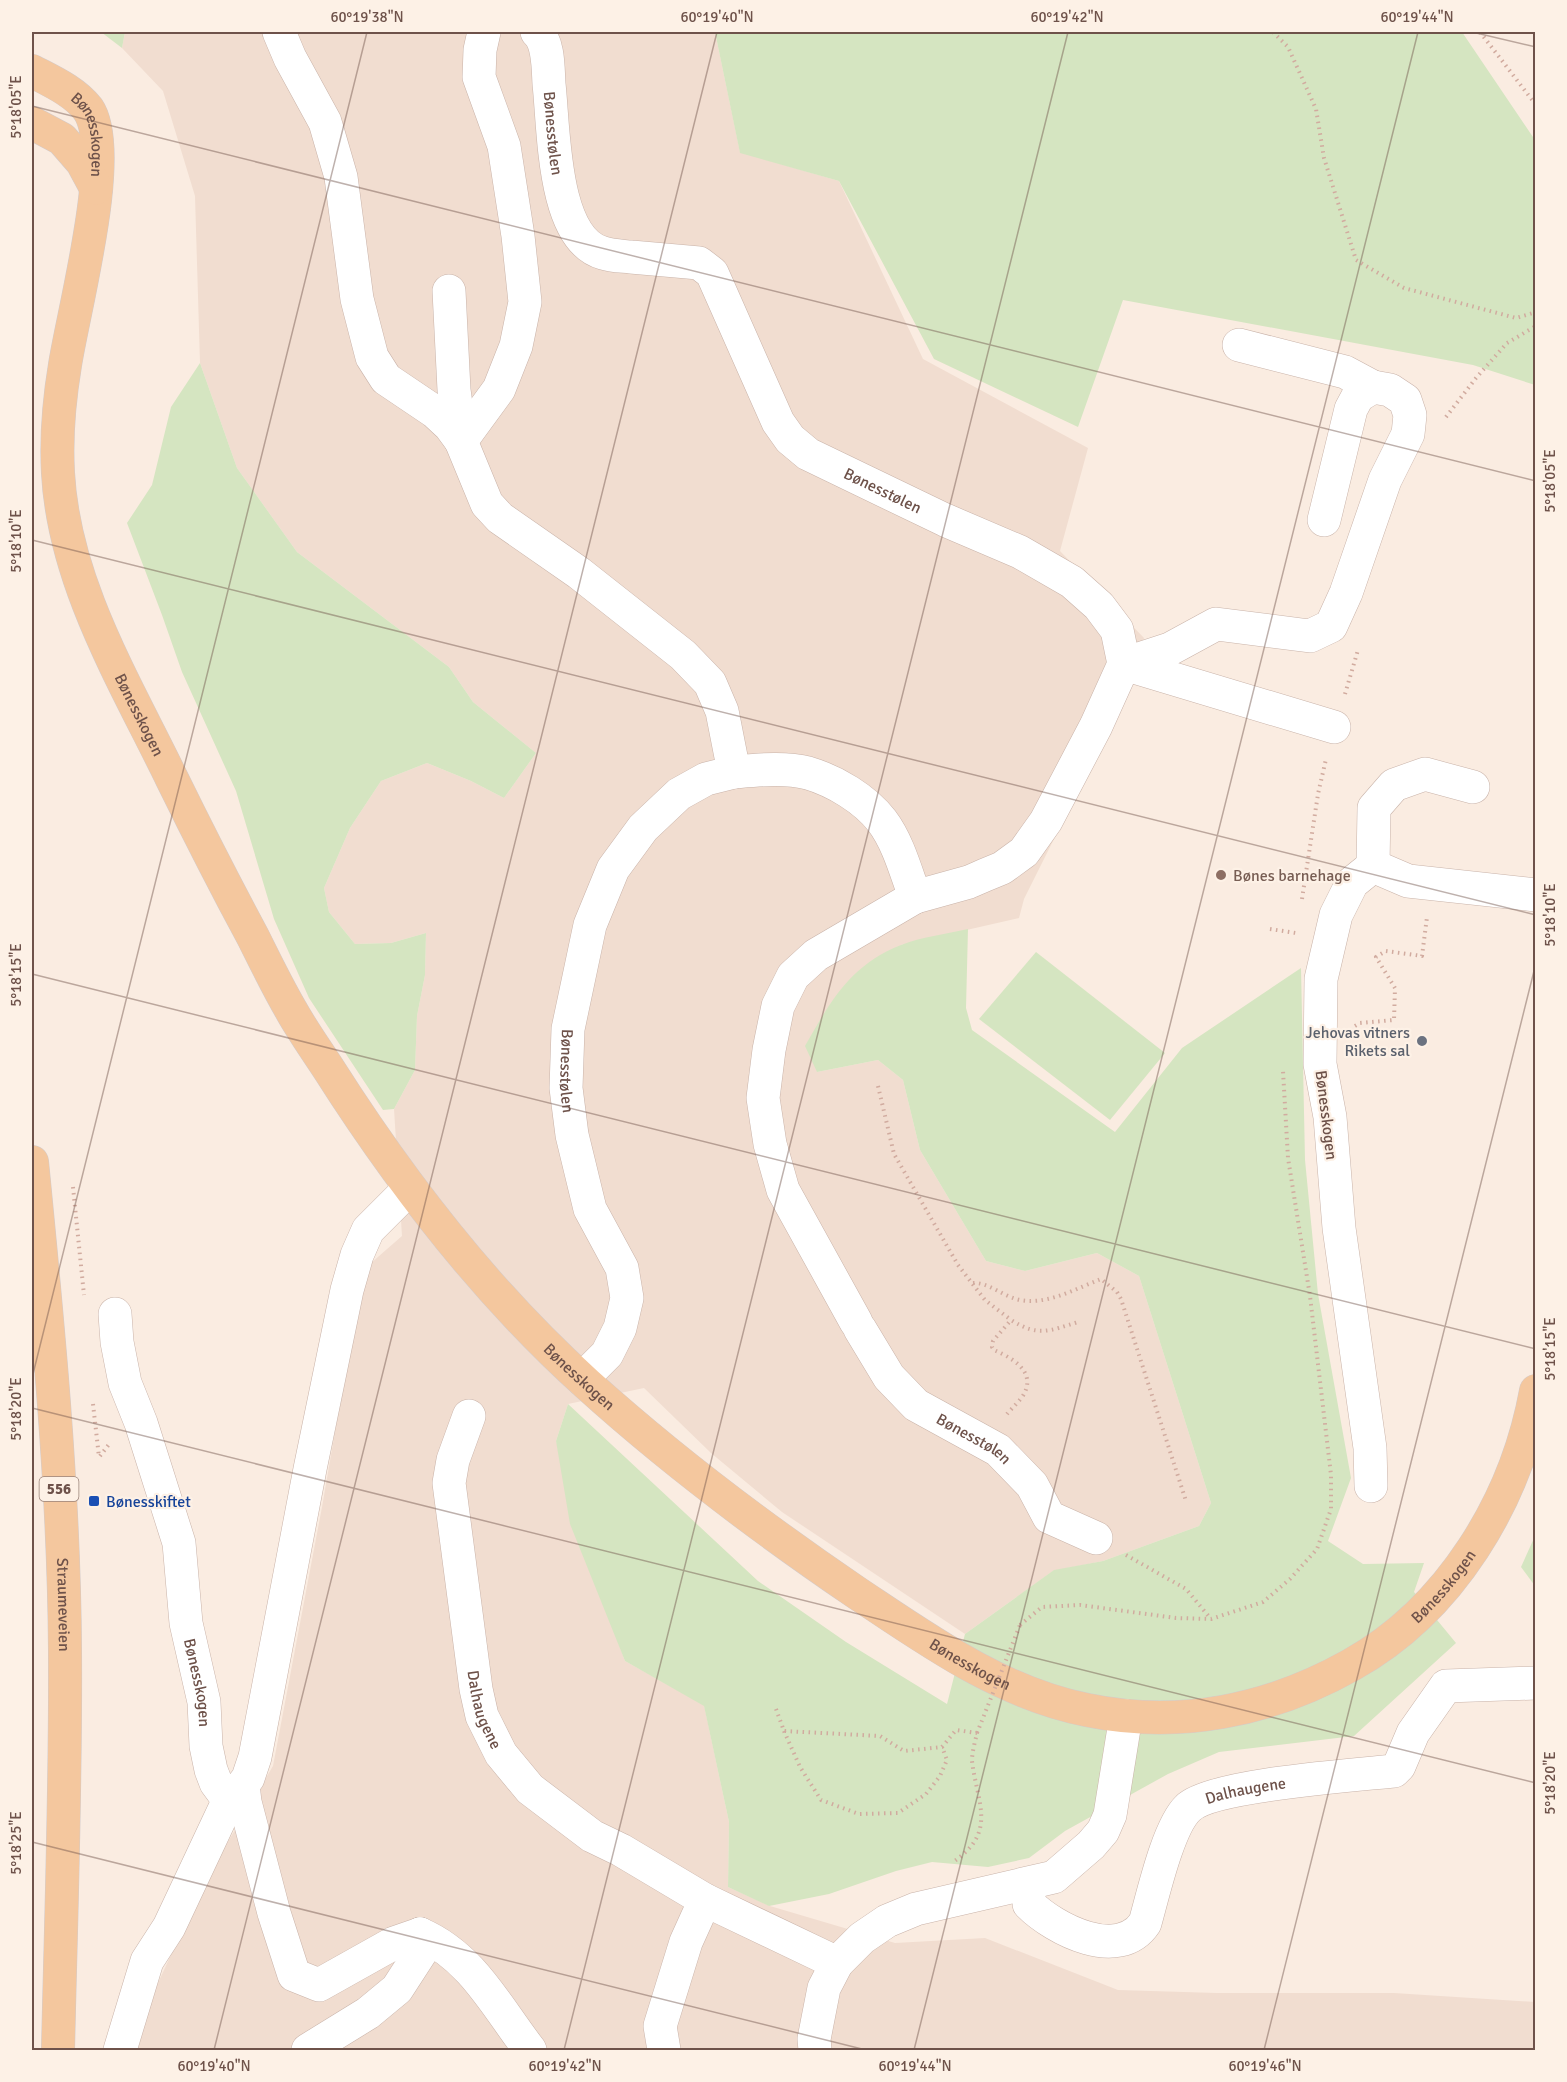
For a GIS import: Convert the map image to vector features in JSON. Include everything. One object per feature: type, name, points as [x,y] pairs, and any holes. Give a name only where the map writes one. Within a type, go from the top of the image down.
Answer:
[{"type":"main road","name":"Bønesskogen","points":[[32,71],[69,92],[88,110],[96,127],[99,148],[90,232],[65,363],[57,430],[58,482],[70,544],[87,601],[211,857],[291,1010],[353,1107],[409,1189],[459,1251],[506,1303],[582,1379],[655,1444],[811,1561],[921,1636],[1018,1690],[1089,1711],[1168,1718],[1207,1715],[1248,1707],[1293,1694],[1364,1658],[1402,1629],[1440,1594],[1471,1552],[1494,1514],[1516,1466],[1536,1391]]},
{"type":"main road","name":"Bønesskogen","points":[[32,124],[62,139],[82,162],[96,188]]},
{"type":"main road","name":"Straumeveien","points":[[32,1162],[60,1500],[65,1651],[58,2050]]},
{"type":"street","points":[[279,32],[290,58],[325,122],[341,177],[357,299],[372,357],[386,379],[435,412],[450,426],[461,441],[488,504],[500,518],[579,573],[683,655],[710,683],[722,711],[734,772]]},
{"type":"street","points":[[461,441],[499,389],[516,346],[525,302],[518,236],[504,146],[479,77],[480,50],[484,32]]},
{"type":"street","name":"Bønesstølen","points":[[537,32],[541,36],[547,59],[563,205],[572,226],[582,240],[602,253],[699,263],[712,273],[778,422],[790,439],[808,454],[945,520],[1020,552],[1072,582],[1099,606],[1117,630],[1124,664],[1096,726],[1046,821],[1024,852],[1002,868],[977,879],[915,897],[816,955],[793,976],[778,1006],[769,1050],[763,1098],[770,1144],[783,1190],[889,1377],[916,1405],[998,1450],[1032,1485],[1049,1517],[1096,1538]]},
{"type":"street","points":[[449,291],[453,390],[461,441]]},
{"type":"street","points":[[1124,664],[1170,649],[1216,624],[1310,636],[1330,626],[1346,593],[1385,480],[1407,434],[1410,415],[1404,400],[1390,390],[1373,387],[1345,372],[1239,345]]},
{"type":"street","points":[[1324,519],[1351,409],[1358,396],[1373,387]]},
{"type":"street","points":[[1124,664],[1334,728]]},
{"type":"street","name":"Bønesstølen","points":[[582,1379],[607,1354],[620,1328],[627,1298],[622,1268],[590,1209],[572,1135],[566,1088],[568,1029],[590,925],[614,869],[643,828],[679,794],[706,779],[734,772],[770,770],[807,773],[836,785],[861,800],[882,821],[898,850],[915,897]]},
{"type":"street","points":[[1473,787],[1425,774],[1394,785],[1374,808],[1374,866],[1408,881],[1536,895]]},
{"type":"street","name":"Bønesskogen","points":[[1371,1486],[1370,1448],[1339,1228],[1330,1117],[1320,1064],[1321,979],[1336,915],[1352,883],[1374,866]]},
{"type":"street","points":[[120,2050],[147,1961],[169,1927],[236,1793],[248,1778],[255,1757],[347,1290],[357,1255],[368,1230],[409,1189]]},
{"type":"street","name":"Bønesskogen","points":[[115,1314],[117,1342],[125,1383],[141,1423],[180,1543],[186,1623],[204,1702],[206,1746],[211,1770],[216,1784],[236,1793],[245,1802],[274,1913],[294,1975],[319,1985],[394,1943],[420,1934]]},
{"type":"street","name":"Dalhaugene","points":[[469,1416],[453,1460],[449,1484],[476,1689],[482,1716],[501,1754],[530,1789],[592,1836],[621,1850],[705,1900],[837,1963]]},
{"type":"street","name":"Dalhaugene","points":[[1029,1885],[1029,1905],[1042,1917],[1093,1941],[1125,1940],[1139,1932],[1145,1923],[1165,1853],[1179,1821],[1188,1808],[1201,1800],[1237,1789],[1394,1771],[1399,1766],[1413,1733],[1446,1686],[1536,1683]]},
{"type":"street","points":[[814,2050],[824,1988],[837,1963],[870,1932],[887,1921],[915,1909],[1029,1885],[1054,1877],[1091,1845],[1103,1831],[1110,1815],[1126,1716]]},
{"type":"street","points":[[664,2050],[660,2026],[686,1942],[705,1900]]},
{"type":"street","points":[[308,2050],[368,2013],[397,1989],[421,1952],[420,1934],[467,1966],[489,1991],[530,2050]]},
{"type":"path","points":[[1273,32],[1288,47],[1316,109],[1324,158],[1356,260],[1404,288],[1516,318],[1533,314],[1536,317]]},
{"type":"path","points":[[1480,32],[1536,105]]},
{"type":"path","points":[[1350,1029],[1360,1023],[1394,1020],[1395,987],[1376,957],[1386,951],[1422,956],[1429,907]]},
{"type":"path","points":[[878,1086],[894,1154],[958,1265],[985,1300],[1011,1320],[1032,1331],[1041,1332],[1078,1322]]},
{"type":"path","points":[[973,1283],[979,1282],[1002,1294],[1029,1302],[1059,1295],[1101,1279],[1117,1292],[1186,1501]]},
{"type":"path","points":[[983,1442],[1026,1391],[1026,1378],[1017,1362],[992,1347],[993,1341],[1011,1320]]},
{"type":"path","points":[[1096,1538],[1186,1589],[1211,1619]]},
{"type":"path","points":[[948,1865],[966,1853],[980,1831],[982,1810],[972,1759],[977,1733],[1020,1625]]},
{"type":"path","points":[[776,1709],[800,1767],[821,1800],[859,1814],[898,1813],[926,1794],[940,1776],[947,1760],[942,1747]]},
{"type":"path","points":[[784,1731],[880,1736],[904,1751],[942,1747],[956,1730],[977,1733]]},
{"type":"shaded area","points":[[125,32],[715,32],[740,152],[839,181],[923,359],[1088,448],[1060,551],[1144,638],[1103,741],[1024,899],[1019,918],[901,945],[817,1072],[878,1060],[903,1080],[920,1150],[986,1261],[1025,1271],[1097,1253],[1139,1276],[1211,1503],[1199,1526],[1103,1561],[1053,1571],[965,1634],[782,1512],[711,1453],[644,1388],[568,1404],[556,1441],[604,1604],[625,1661],[704,1705],[729,1822],[728,1887],[770,1906],[895,1943],[985,1938],[1118,1990],[1217,1993],[1394,1993],[1535,2002],[1535,2050],[127,2050],[207,1877],[273,1766],[322,1507],[363,1270],[402,1236],[394,1109],[415,1070],[417,1016],[425,975],[426,933],[391,943],[355,944],[329,912],[324,888],[350,828],[381,781],[427,763],[471,781],[504,798],[536,753],[473,702],[449,667],[297,552],[237,468],[200,363],[195,196],[163,91],[122,48]]},
{"type":"green space","points":[[101,32],[125,32],[122,48]]},
{"type":"green space","points":[[715,32],[1462,32],[1535,140],[1535,385],[1473,365],[1123,300],[1078,427],[934,359],[839,181],[740,153]]},
{"type":"green space","points":[[200,363],[237,468],[297,552],[449,667],[473,702],[536,753],[504,798],[471,781],[427,763],[381,781],[350,828],[324,888],[329,912],[355,944],[391,943],[426,933],[425,975],[417,1016],[415,1070],[394,1109],[383,1110],[309,998],[274,919],[236,791],[182,672],[127,523],[152,485],[171,407]]},
{"type":"green space","points":[[968,929],[966,1008],[972,1030],[1115,1132],[1182,1048],[1301,968],[1305,1160],[1318,1294],[1351,1478],[1328,1541],[1363,1564],[1424,1563],[1414,1592],[1456,1643],[1354,1736],[1219,1752],[1168,1774],[1065,1831],[1029,1858],[988,1867],[932,1862],[896,1871],[829,1894],[769,1906],[728,1887],[729,1822],[704,1706],[625,1661],[570,1524],[556,1441],[568,1404],[758,1581],[846,1642],[947,1704],[965,1634],[1054,1570],[1103,1561],[1199,1526],[1211,1503],[1139,1276],[1097,1253],[1025,1271],[986,1261],[920,1150],[903,1080],[878,1060],[817,1072],[805,1046],[833,1000],[855,974],[868,963],[883,953],[909,942]]},
{"type":"green space","points":[[1036,952],[1165,1053],[1110,1120],[979,1019]]},
{"type":"green space","points":[[1535,1536],[1535,1586],[1521,1567]]},
{"type":"place","name":"Bønes barnehage","points":[[1221,875]]},
{"type":"place","name":"Jehovas vitners Rikets sal","points":[[1422,1041]]},
{"type":"place","name":"Bønesskiftet","points":[[94,1501]]}]
